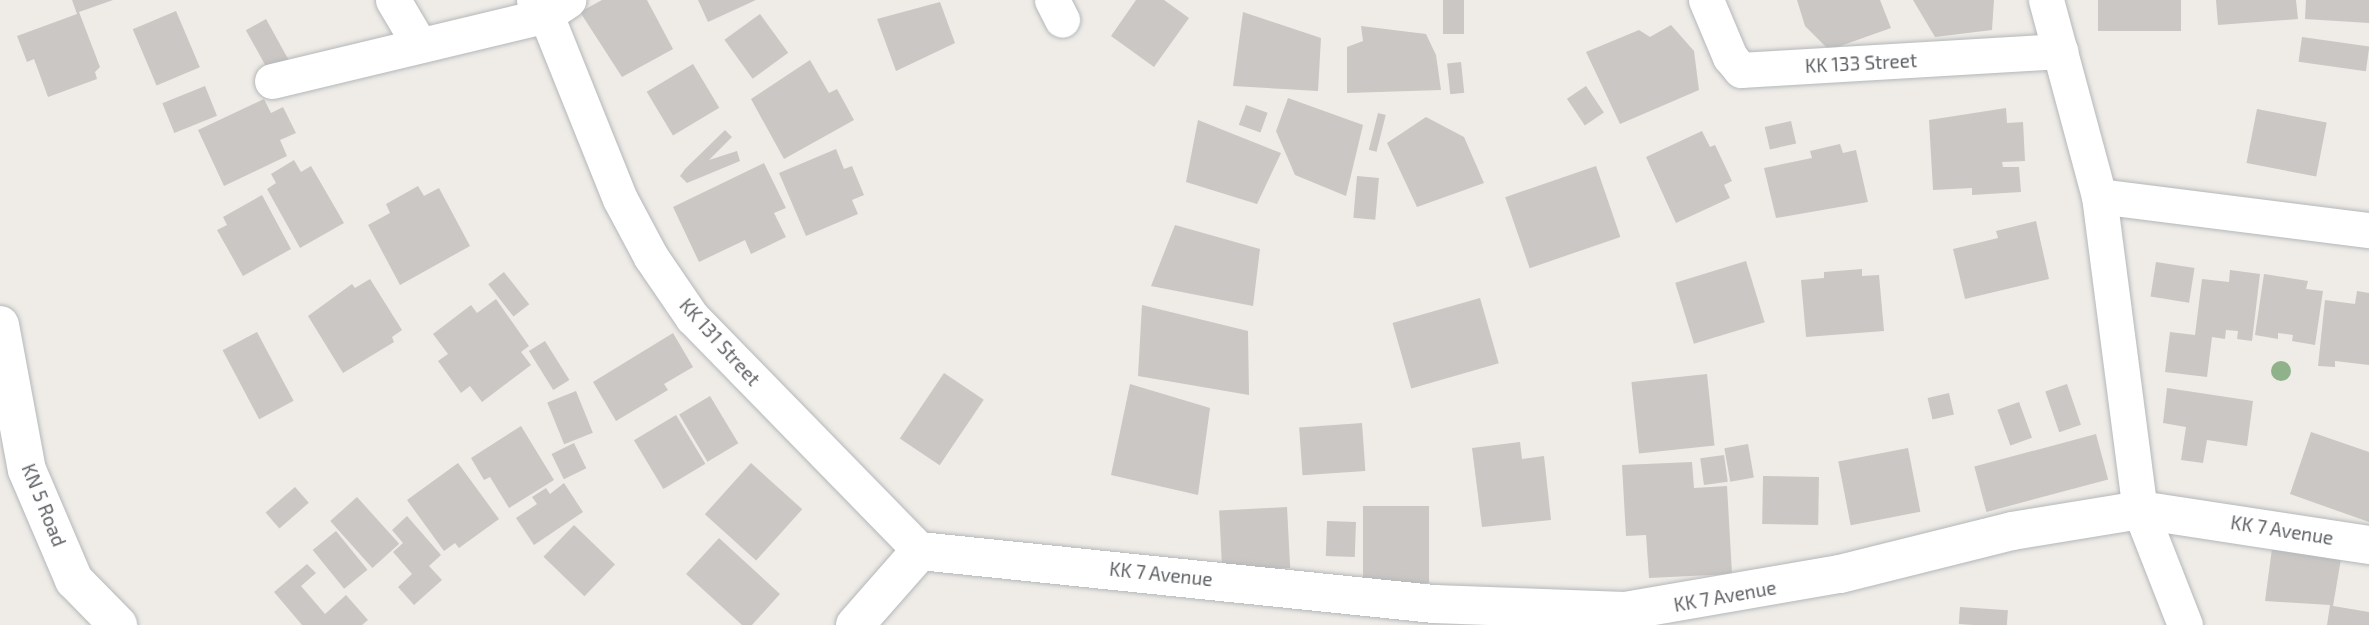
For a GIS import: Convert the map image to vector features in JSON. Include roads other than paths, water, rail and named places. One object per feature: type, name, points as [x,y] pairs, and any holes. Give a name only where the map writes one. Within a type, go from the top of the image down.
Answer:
[{"type":"street","points":[[393,0],[419,44]]},
{"type":"street","name":"KK 133 Street","points":[[1706,0],[1730,57],[1741,70],[2060,51]]},
{"type":"street","points":[[2046,0],[2099,196],[2140,509],[2185,625]]},
{"type":"street","name":"KK 131 Street","points":[[272,81],[419,44],[550,5],[620,199],[651,257],[685,307],[920,551]]},
{"type":"street","points":[[2099,196],[2369,230]]},
{"type":"street","name":"KN 5 Road","points":[[0,325],[27,470],[74,580],[118,625]]},
{"type":"street","name":"KK 7 Avenue","points":[[920,551],[1434,604],[1625,611],[1840,574],[2011,531],[2140,509],[2369,545]]},
{"type":"street","points":[[855,625],[920,551]]}]
